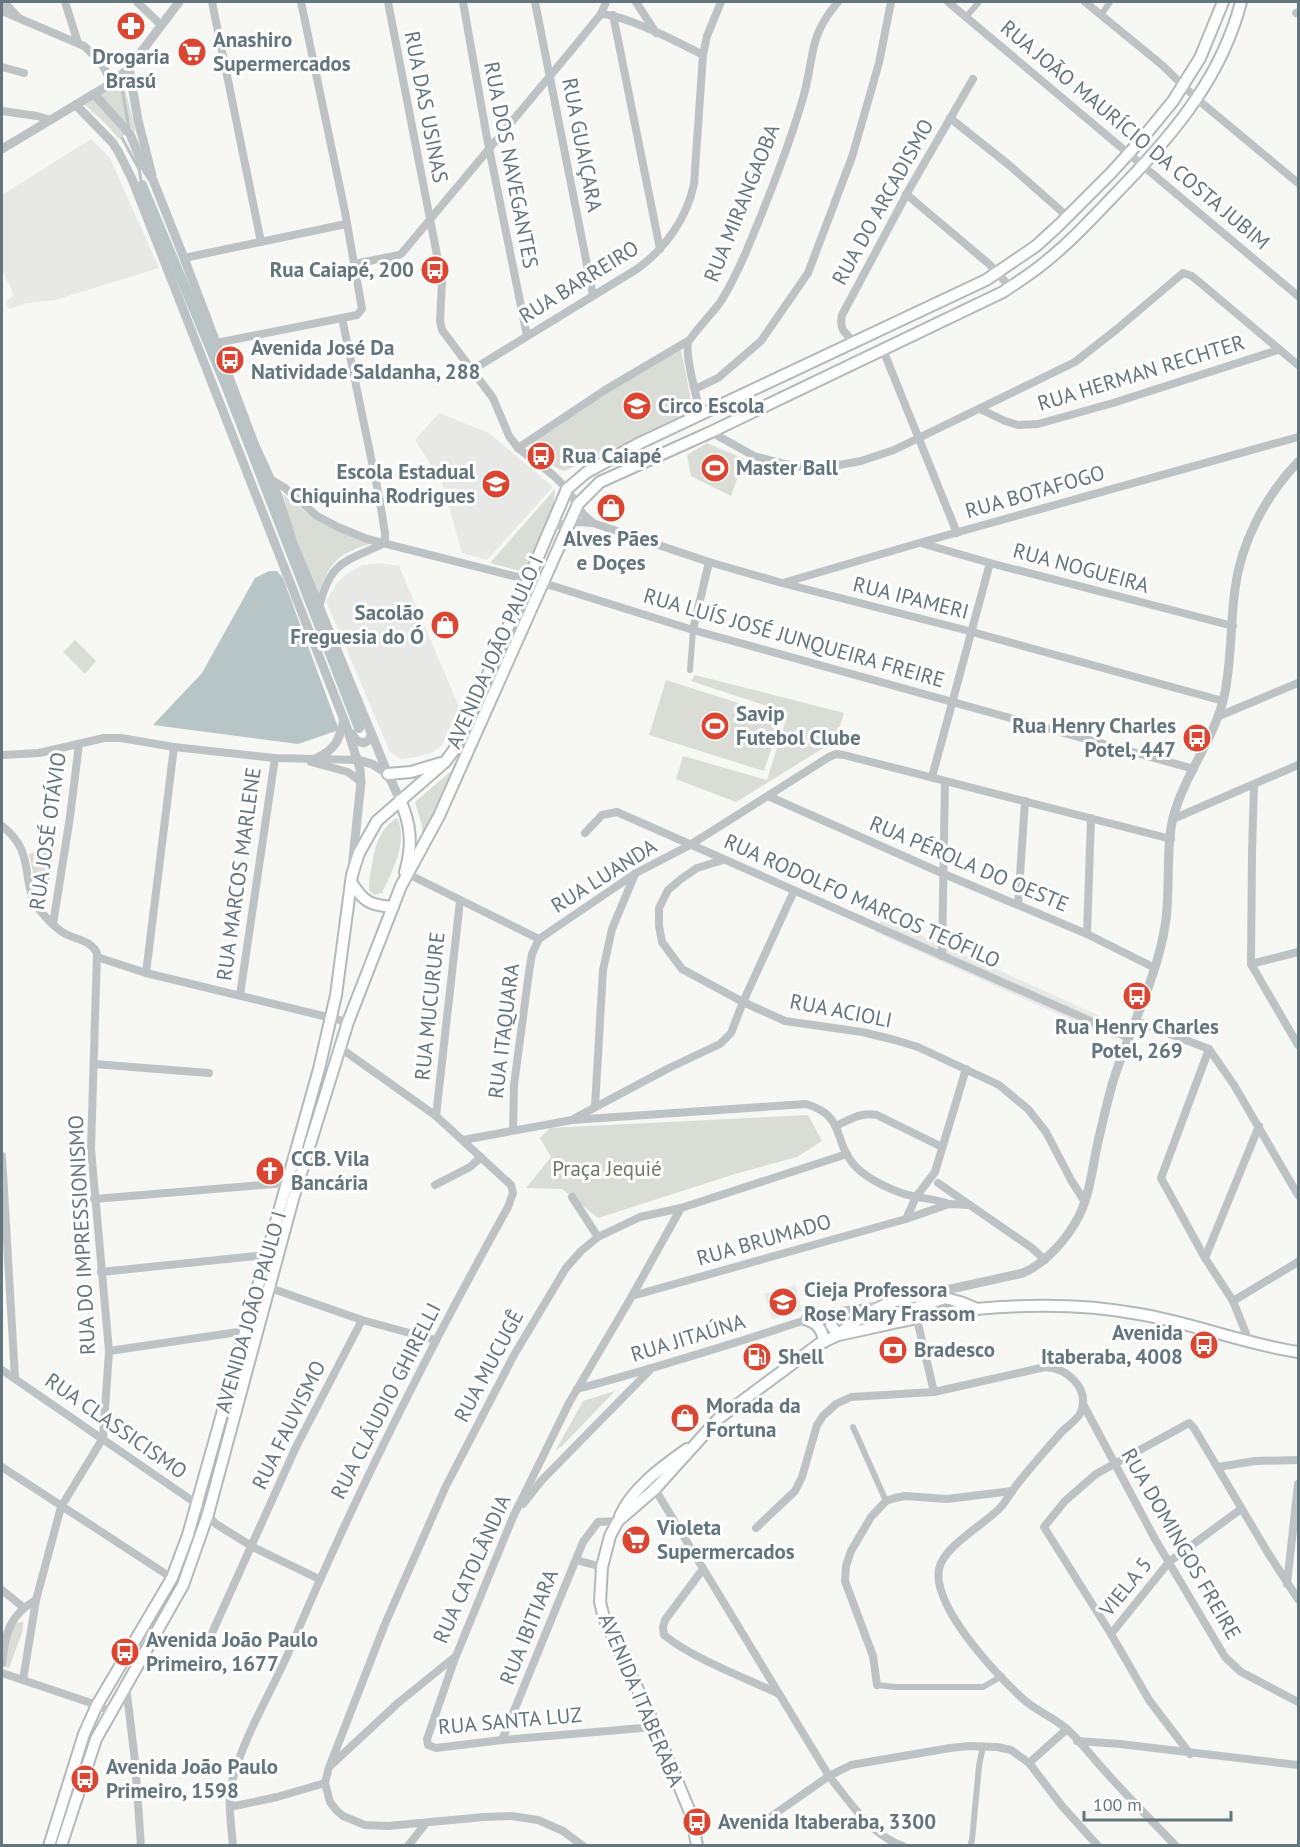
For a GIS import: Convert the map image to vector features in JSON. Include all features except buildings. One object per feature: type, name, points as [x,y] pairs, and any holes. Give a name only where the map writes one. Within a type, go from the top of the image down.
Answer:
[{"type":"main road","points":[[567,489],[587,472],[640,443],[986,280],[1036,246],[1068,217],[1129,154],[1173,101],[1207,43],[1225,2]]},
{"type":"main road","name":"AVENIDA JOÃO PAULO I","points":[[61,1845],[96,1739],[187,1575],[208,1514],[296,1188],[348,1022],[401,886],[439,816],[578,504],[600,482],[711,432],[1003,292],[1043,263],[1065,244],[1143,165],[1181,122],[1197,99],[1227,45],[1240,4]]},
{"type":"main road","name":"AVENIDA JOÃO PAULO I","points":[[49,1845],[84,1734],[97,1705],[172,1578],[197,1504],[332,1017],[352,879],[367,835],[377,821],[445,762],[454,750],[567,489]]},
{"type":"main road","points":[[388,774],[411,772],[445,762]]},
{"type":"main road","points":[[400,800],[409,822],[411,836],[409,858],[401,886]]},
{"type":"main road","points":[[352,879],[366,902],[393,907]]},
{"type":"main road","name":"AVENIDA ITABERABA","points":[[838,1335],[862,1316],[880,1306],[923,1295],[975,1309]]},
{"type":"main road","points":[[916,1313],[944,1299]]},
{"type":"main road","name":"AVENIDA ITABERABA","points":[[697,1845],[692,1817],[604,1618],[600,1602],[602,1568],[610,1536],[618,1521],[652,1485],[683,1459],[718,1419],[824,1342],[838,1335],[916,1313],[1041,1305],[1105,1309],[1168,1320],[1299,1352]]},
{"type":"main road","points":[[832,1314],[831,1325],[838,1335]]},
{"type":"main road","points":[[807,1320],[815,1323],[821,1329],[824,1342]]},
{"type":"main road","points":[[159,1629],[171,1597],[174,1583],[172,1578]]},
{"type":"street","points":[[4,2],[18,17]]},
{"type":"street","points":[[65,2],[78,43]]},
{"type":"street","points":[[137,2],[160,24]]},
{"type":"street","points":[[2,149],[112,83],[129,68],[160,24],[179,2]]},
{"type":"street","points":[[212,2],[261,242]]},
{"type":"street","points":[[216,343],[357,315],[362,309],[301,2]]},
{"type":"street","name":"RUA DAS USINAS","points":[[388,2],[430,219]]},
{"type":"street","name":"RUA DOS NAVEGANTES","points":[[463,2],[527,336]]},
{"type":"street","name":"RUA GUAIÇARA","points":[[535,2],[593,295]]},
{"type":"street","points":[[354,264],[399,255],[601,14],[606,2]]},
{"type":"street","points":[[636,2],[656,33]]},
{"type":"street","name":"RUA BARREIRO","points":[[472,370],[637,268],[654,256],[671,235],[691,199],[698,144],[703,55],[707,36],[720,2]]},
{"type":"street","name":"RUA MIRANGAOBA","points":[[688,341],[720,302],[735,278],[798,115],[818,30],[822,21],[838,2]]},
{"type":"street","points":[[695,389],[718,378],[761,341],[808,273],[850,165],[879,63],[891,2]]},
{"type":"street","name":"RUA JOÃO MAURÍCIO DA COSTA JUBIM","points":[[948,2],[1299,296]]},
{"type":"street","points":[[966,17],[979,2]]},
{"type":"street","points":[[1085,2],[1299,183]]},
{"type":"street","points":[[1101,15],[1110,2]]},
{"type":"street","points":[[1225,2],[1240,4]]},
{"type":"street","points":[[2,11],[90,50],[100,61],[112,83]]},
{"type":"street","points":[[601,14],[613,15],[703,55]]},
{"type":"street","points":[[613,15],[660,249]]},
{"type":"street","points":[[2,67],[24,73]]},
{"type":"street","points":[[129,68],[138,120],[153,180],[293,543],[400,800]]},
{"type":"street","name":"RUA DO ARCADISMO","points":[[855,342],[845,334],[840,324],[842,315],[906,195],[973,79]]},
{"type":"street","points":[[94,94],[130,134],[141,161],[153,180]]},
{"type":"street","points":[[76,105],[118,151],[132,179],[213,380],[345,722],[358,760],[361,782],[352,879]]},
{"type":"street","points":[[2,111],[51,120]]},
{"type":"street","points":[[950,118],[1009,165],[1068,217]]},
{"type":"street","points":[[906,195],[998,273],[1010,287]]},
{"type":"street","points":[[430,219],[442,281],[440,326],[493,398],[509,436],[518,448],[537,461],[567,489],[583,514],[593,523]]},
{"type":"street","points":[[184,258],[346,224]]},
{"type":"street","points":[[711,432],[754,456],[803,467],[828,467],[861,461],[918,439],[1076,362],[1183,273],[1192,276],[1278,350],[1299,365]]},
{"type":"street","points":[[319,607],[328,579],[340,564],[355,555],[385,543],[379,496],[342,318]]},
{"type":"street","points":[[688,341],[688,354],[700,415]]},
{"type":"street","points":[[518,448],[605,390],[688,341]]},
{"type":"street","points":[[883,350],[957,533]]},
{"type":"street","name":"RUA HERMAN RECHTER","points":[[980,410],[1011,423],[1027,426],[1038,424],[1113,403],[1278,350]]},
{"type":"street","name":"RUA BOTAFOGO","points":[[782,583],[1299,437]]},
{"type":"street","points":[[923,1295],[1023,1273],[1045,1260],[1077,1219],[1086,1202],[1102,1120],[1113,1082],[1155,968],[1165,925],[1173,819],[1184,788],[1219,716],[1223,701],[1233,626],[1235,588],[1245,549],[1266,502],[1275,488],[1299,462]]},
{"type":"street","name":"RUA LUÍS JOSÉ JUNQUEIRA FREIRE","points":[[270,479],[285,488],[317,516],[351,533],[542,583],[693,630],[1194,769]]},
{"type":"street","name":"RUA IPAMERI","points":[[551,526],[576,522],[593,523],[709,562],[782,583],[1223,701]]},
{"type":"street","name":"RUA NOGUEIRA","points":[[920,543],[1233,626]]},
{"type":"street","points":[[690,670],[693,630],[709,562]]},
{"type":"street","points":[[932,777],[990,563]]},
{"type":"street","points":[[1219,716],[1299,683]]},
{"type":"street","points":[[345,722],[353,736],[360,742],[367,742],[372,734]]},
{"type":"street","points":[[317,758],[331,751],[345,722]]},
{"type":"street","points":[[2,755],[39,753],[104,738],[121,738],[174,747],[274,758],[358,760],[372,764],[388,774]]},
{"type":"street","name":"RUA JOSÉ OTÁVIO","points":[[54,924],[79,744]]},
{"type":"street","points":[[146,973],[174,747]]},
{"type":"street","name":"RUA LUANDA","points":[[539,939],[636,873],[690,845],[836,754],[1170,839]]},
{"type":"street","name":"RUA MARCOS MARLENE","points":[[240,995],[274,758]]},
{"type":"street","points":[[298,759],[348,772],[361,782]]},
{"type":"street","points":[[1173,819],[1299,765]]},
{"type":"street","points":[[942,956],[945,781]]},
{"type":"street","points":[[1254,785],[1251,853],[1251,964],[1299,1045]]},
{"type":"street","name":"RUA PÉROLA DO OESTE","points":[[768,796],[1087,934],[1155,968]]},
{"type":"street","points":[[1018,905],[1025,801]]},
{"type":"street","name":"RUA RODOLFO MARCOS TEÓFILO","points":[[585,833],[602,815],[615,812],[1129,1038]]},
{"type":"street","points":[[1087,934],[1091,818]]},
{"type":"street","points":[[2,826],[21,846],[36,904],[63,933],[91,944],[96,950],[97,957],[146,973],[348,1022]]},
{"type":"street","name":"RUA ACIOLI","points":[[723,860],[697,868],[668,890],[659,908],[662,942],[682,969],[743,1002],[785,1021],[862,1032],[895,1040],[918,1047],[999,1085],[1028,1108],[1046,1131],[1071,1180],[1086,1202]]},
{"type":"street","points":[[595,1107],[603,970],[616,918],[636,873]]},
{"type":"street","points":[[408,874],[539,939]]},
{"type":"street","points":[[572,1120],[720,1044],[731,1033],[794,891]]},
{"type":"street","name":"RUA MUCURURE","points":[[436,1116],[460,901]]},
{"type":"street","name":"RUA ITAQUARA","points":[[513,1130],[514,1085],[529,972],[532,954],[539,939]]},
{"type":"street","points":[[1251,964],[1299,952]]},
{"type":"street","name":"RUA DO IMPRESSIONISMO","points":[[97,957],[91,1149],[109,1351],[103,1438]]},
{"type":"street","points":[[1136,1021],[1209,1049],[1234,1085],[1299,1195]]},
{"type":"street","name":"RUA CLÁUDIO GHIRELLI","points":[[233,1845],[230,1807],[233,1777],[239,1762],[319,1579],[383,1442],[435,1340],[508,1207],[513,1193],[511,1185],[436,1116],[339,1047]]},
{"type":"street","points":[[1209,1049],[1161,1178],[1205,1258],[1233,1301],[1249,1341]]},
{"type":"street","points":[[94,1064],[209,1073]]},
{"type":"street","points":[[906,1219],[916,1197],[935,1172],[966,1070]]},
{"type":"street","points":[[463,1140],[572,1120],[806,1104],[830,1115],[847,1154],[865,1176],[916,1197],[949,1204]]},
{"type":"street","points":[[836,1126],[856,1116],[877,1115],[942,1147]]},
{"type":"street","points":[[1205,1258],[1259,1126]]},
{"type":"street","name":"RUA MUCUGÊ","points":[[329,1767],[385,1624],[454,1471],[514,1355],[566,1268],[598,1237],[640,1217],[681,1208],[847,1154]]},
{"type":"street","points":[[2,1156],[15,1378]]},
{"type":"street","points":[[435,1185],[470,1167],[481,1157]]},
{"type":"street","points":[[935,1172],[949,1204]]},
{"type":"street","points":[[94,1199],[287,1183]]},
{"type":"street","points":[[938,1183],[1032,1248],[1045,1260]]},
{"type":"street","points":[[573,1197],[598,1237]]},
{"type":"street","name":"RUA BRUMADO","points":[[632,1296],[906,1219],[949,1204],[969,1205]]},
{"type":"street","name":"RUA CATOLÂNDIA","points":[[329,1767],[398,1702],[456,1656],[513,1517],[577,1389],[681,1208]]},
{"type":"street","points":[[101,1272],[266,1255]]},
{"type":"street","points":[[1233,1301],[1299,1262]]},
{"type":"street","points":[[944,1299],[970,1286]]},
{"type":"street","points":[[270,1288],[362,1320],[435,1340]]},
{"type":"street","name":"RUA JITAÚNA","points":[[577,1389],[650,1370],[807,1320],[849,1309],[880,1306]]},
{"type":"street","points":[[916,1313],[934,1392]]},
{"type":"street","name":"RUA FAUVISMO","points":[[213,1633],[296,1447],[362,1320]]},
{"type":"street","points":[[109,1351],[245,1331]]},
{"type":"street","name":"RUA DOMINGOS FREIRE","points":[[756,1528],[795,1491],[802,1477],[817,1425],[836,1404],[851,1397],[934,1392],[1029,1370],[1045,1367],[1056,1368],[1065,1371],[1077,1383],[1083,1404],[1114,1464],[1225,1657],[1241,1672],[1299,1702]]},
{"type":"street","name":"RUA CLASSICISMO","points":[[2,1370],[197,1504],[216,1524],[253,1547],[319,1579]]},
{"type":"street","points":[[513,1517],[542,1480],[650,1370]]},
{"type":"street","points":[[1083,1404],[1080,1415],[1061,1432],[1000,1508],[953,1546],[939,1569],[939,1586],[943,1599],[987,1663],[1024,1700],[1067,1729],[1176,1845]]},
{"type":"street","points":[[1190,1754],[1149,1700],[1044,1527],[1065,1501],[1082,1485],[1114,1464],[1189,1423],[1218,1467],[1287,1584],[1299,1599]]},
{"type":"street","points":[[853,1427],[886,1501]]},
{"type":"street","points":[[23,1680],[36,1600],[61,1507],[103,1438]]},
{"type":"street","points":[[1218,1467],[1255,1461],[1299,1460]]},
{"type":"street","points":[[2,1467],[172,1578]]},
{"type":"street","points":[[2,1473],[10,1473]]},
{"type":"street","points":[[1287,1584],[1299,1484]]},
{"type":"street","points":[[652,1485],[829,1776],[878,1833],[892,1842],[903,1845]]},
{"type":"street","points":[[1002,1677],[982,1688],[878,1685],[873,1656],[845,1581],[846,1566],[851,1551],[871,1517],[886,1501],[905,1496],[947,1499],[1012,1491]]},
{"type":"street","name":"VIELA 5","points":[[1111,1634],[1169,1562],[1241,1509]]},
{"type":"street","name":"RUA IBITIARA","points":[[502,1740],[583,1542],[598,1522],[618,1521]]},
{"type":"street","name":"RUA IBITIARA","points":[[576,1560],[602,1568]]},
{"type":"street","points":[[703,1569],[665,1620],[664,1635],[673,1643],[778,1694]]},
{"type":"street","points":[[2,1590],[23,1607]]},
{"type":"street","points":[[2,1663],[4,1642],[15,1617],[23,1607],[36,1600]]},
{"type":"street","name":"RUA SANTA LUZ","points":[[456,1656],[429,1732],[428,1745],[436,1748],[654,1727]]},
{"type":"street","points":[[2,1673],[97,1705],[111,1712]]},
{"type":"street","points":[[126,1686],[135,1761],[141,1845]]},
{"type":"street","points":[[1029,1763],[1067,1729]]},
{"type":"street","points":[[1077,1742],[1120,1744],[1299,1765]]},
{"type":"street","points":[[970,1845],[983,1746]]},
{"type":"street","points":[[769,1818],[829,1776],[851,1765],[950,1748],[983,1746],[1011,1750],[1029,1763],[1062,1806],[1098,1845]]},
{"type":"street","points":[[329,1767],[325,1783],[330,1802],[343,1816],[365,1825],[388,1826],[484,1817],[520,1818],[538,1820],[563,1831],[583,1845]]},
{"type":"street","points":[[230,1807],[277,1797],[325,1783]]},
{"type":"street","points":[[408,1845],[426,1823]]},
{"type":"shaded area","points":[[91,139],[110,158],[159,268],[55,300],[27,303],[9,309],[6,302],[14,295],[2,270],[2,195]]},
{"type":"shaded area","name":"Escola Estadual Chiquinha Rodrigues","points":[[439,413],[489,433],[553,487],[487,560],[462,553],[442,482],[415,440]]},
{"type":"shaded area","points":[[380,563],[399,566],[459,707],[442,745],[431,753],[416,757],[401,759],[390,752],[326,601],[337,583],[348,573],[363,565]]},
{"type":"shaded area","points":[[269,571],[277,571],[283,578],[339,730],[298,744],[153,725],[202,673],[255,578]]},
{"type":"shaded area","points":[[883,918],[1122,1026],[1116,1040],[875,932]]},
{"type":"shaded area","name":"Cieja Professora Rose Mary Frassom","points":[[795,1285],[802,1311],[772,1319],[764,1294]]},
{"type":"green space","points":[[122,78],[136,132],[125,122],[127,131],[122,138],[118,138],[84,104]]},
{"type":"green space","points":[[681,350],[691,411],[609,452],[564,471],[545,460],[531,444],[536,433]]},
{"type":"green space","name":"Master Ball","points":[[707,443],[744,459],[731,496],[691,476],[687,455]]},
{"type":"green space","points":[[555,489],[552,510],[544,532],[524,572],[490,563]]},
{"type":"green space","points":[[283,494],[303,511],[370,544],[349,552],[336,561],[326,575],[318,595],[292,528]]},
{"type":"green space","points":[[75,640],[96,661],[85,674],[63,652]]},
{"type":"green space","points":[[695,675],[844,713],[835,741],[736,802],[676,779],[683,756],[767,780],[788,713],[691,681]]},
{"type":"green space","name":"Savip Futebol Clube","points":[[666,680],[782,717],[764,771],[649,735]]},
{"type":"green space","points":[[450,772],[454,775],[423,843],[422,826],[415,802]]},
{"type":"green space","points":[[397,818],[401,837],[398,856],[382,893],[374,895],[369,890],[369,884],[376,847],[383,831]]},
{"type":"green space","points":[[56,844],[45,903],[40,904],[29,854]]},
{"type":"green space","name":"Praça Jequié","points":[[808,1115],[822,1141],[797,1157],[735,1174],[598,1218],[562,1189],[526,1188],[551,1157],[540,1138],[550,1128]]},
{"type":"green space","points":[[615,1391],[563,1445],[556,1450],[583,1401]]},
{"type":"green space","points":[[23,1622],[23,1630],[9,1668],[2,1666],[14,1623]]},
{"type":"waterway","points":[[121,83],[129,129]]},
{"type":"waterway","points":[[122,138],[139,169],[142,185]]},
{"type":"waterway","points":[[137,161],[139,169]]},
{"type":"waterway","points":[[142,185],[225,383],[359,728]]},
{"type":"place","name":"Drogaria Brasú","points":[[131,26]]},
{"type":"place","name":"Anashiro Supermercados","points":[[192,52]]},
{"type":"place","name":"Rua Caiapé, 200","points":[[435,270]]},
{"type":"place","name":"Avenida José Da Natividade Saldanha, 288","points":[[230,360]]},
{"type":"place","name":"Circo Escola","points":[[637,406]]},
{"type":"place","name":"Rua Caiapé","points":[[541,456]]},
{"type":"place","name":"Master Ball","points":[[715,468]]},
{"type":"place","name":"Escola Estadual Chiquinha Rodrigues","points":[[496,484]]},
{"type":"place","name":"Alves Pães e Doçes","points":[[611,508]]},
{"type":"place","name":"Sacolão Freguesia do Ó","points":[[445,625]]},
{"type":"place","name":"Savip Futebol Clube","points":[[715,726]]},
{"type":"place","name":"Rua Henry Charles Potel, 447","points":[[1197,738]]},
{"type":"place","name":"Rua Henry Charles Potel, 269","points":[[1137,996]]},
{"type":"place","name":"CCB. Vila Bancária","points":[[270,1171]]},
{"type":"place","name":"Cieja Professora Rose Mary Frassom","points":[[783,1302]]},
{"type":"place","name":"Avenida Itaberaba, 4008","points":[[1204,1345]]},
{"type":"place","name":"Bradesco","points":[[893,1350]]},
{"type":"place","name":"Shell","points":[[757,1357]]},
{"type":"place","name":"Morada da Fortuna","points":[[685,1418]]},
{"type":"place","name":"Violeta Supermercados","points":[[636,1540]]},
{"type":"place","name":"Avenida João Paulo Primeiro, 1677","points":[[125,1652]]},
{"type":"place","name":"Avenida João Paulo Primeiro, 1598","points":[[85,1779]]},
{"type":"place","name":"Avenida Itaberaba, 3300","points":[[697,1822]]}]
